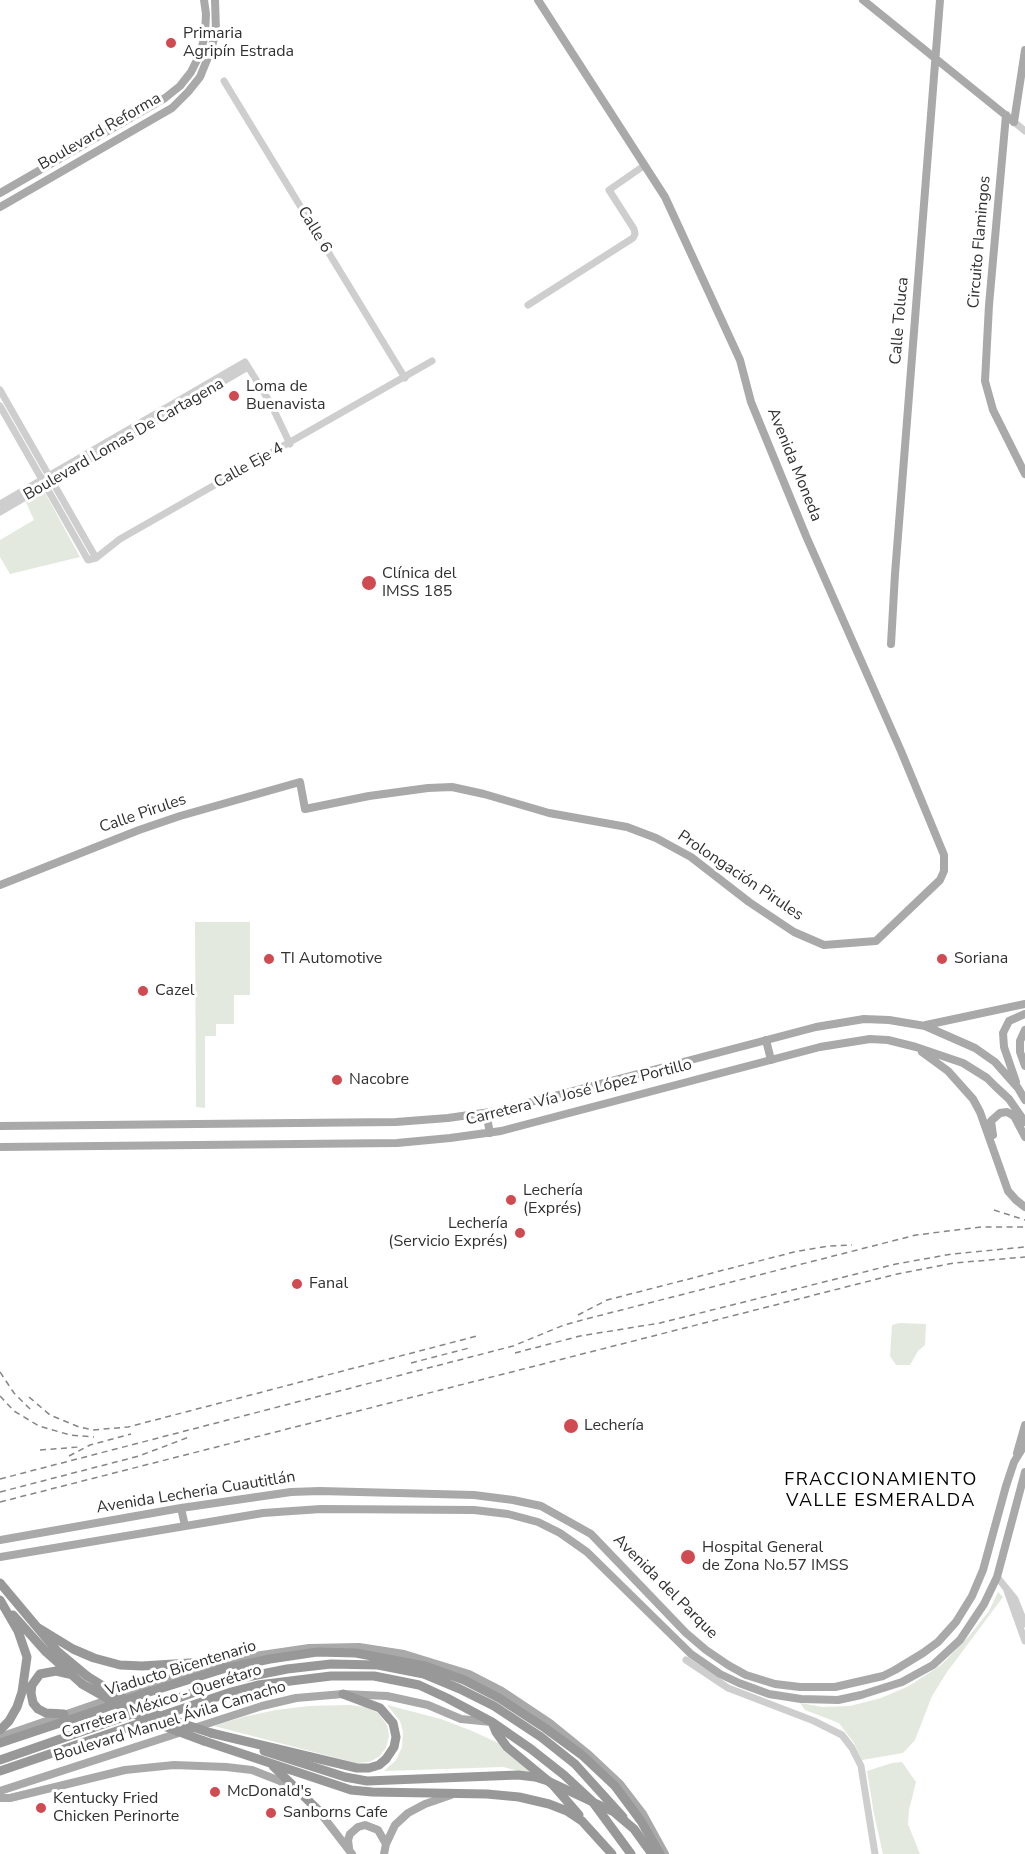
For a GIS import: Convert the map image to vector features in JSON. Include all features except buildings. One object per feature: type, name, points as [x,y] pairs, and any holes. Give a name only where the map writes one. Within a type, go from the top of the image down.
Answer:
[{"type":"highway","points":[[0,1582],[57,1652],[85,1680],[142,1718],[204,1742],[351,1790],[519,1797],[549,1804],[575,1816],[598,1837]]},
{"type":"highway","points":[[0,1600],[46,1652],[69,1674]]},
{"type":"highway","points":[[0,1600],[18,1630],[27,1657],[22,1692],[17,1707],[9,1721],[0,1730]]},
{"type":"highway","points":[[36,1627],[73,1649],[120,1665],[141,1666],[221,1661]]},
{"type":"highway","name":"Viaducto Bicentenario","points":[[0,1743],[190,1679],[249,1663],[291,1655],[335,1651],[382,1656],[425,1665],[464,1680],[523,1713],[582,1755],[615,1786],[641,1821],[660,1854]]},
{"type":"highway","name":"Carretera México - Querétaro","points":[[0,1760],[236,1679],[287,1669],[331,1664],[378,1665],[424,1674],[460,1689],[494,1706],[541,1737],[575,1764],[604,1794],[627,1822],[647,1854]]},
{"type":"highway","points":[[64,1714],[46,1713],[33,1703],[32,1685],[40,1674],[56,1671],[69,1674],[152,1713],[233,1739],[357,1768],[379,1765],[386,1760],[394,1747],[396,1737],[393,1723],[380,1708],[343,1694]]},
{"type":"highway","name":"Carretera México - Querétaro","points":[[0,1771],[231,1692],[288,1680],[331,1676],[374,1676],[419,1685],[492,1722],[564,1775],[592,1801],[632,1854]]},
{"type":"highway","points":[[492,1722],[507,1747],[553,1785],[612,1854]]},
{"type":"highway","points":[[233,1739],[259,1750],[345,1777],[367,1781],[518,1775],[535,1777],[614,1812],[634,1829],[652,1854]]},
{"type":"highway","points":[[235,1752],[259,1750]]},
{"type":"highway","points":[[269,1762],[318,1810]]},
{"type":"main road","name":"Boulevard Reforma","points":[[0,193],[165,98],[180,86],[191,72],[200,54],[205,35],[204,0]]},
{"type":"main road","name":"Boulevard Reforma","points":[[0,207],[172,108],[200,76],[211,50],[216,31],[215,0]]},
{"type":"main road","name":"Avenida Moneda","points":[[538,0],[665,197],[740,360],[752,402],[806,536],[902,751],[944,855],[944,871],[940,880],[876,941]]},
{"type":"main road","points":[[863,0],[1014,122]]},
{"type":"main road","name":"Calle Toluca","points":[[891,644],[940,0]]},
{"type":"main road","points":[[1014,122],[1025,50]]},
{"type":"main road","name":"Circuito Flamingos","points":[[1006,115],[985,381],[988,395],[1025,474]]},
{"type":"main road","name":"Calle Pirules","points":[[0,885],[139,830],[300,782],[305,809]]},
{"type":"main road","name":"Prolongación Pirules","points":[[305,809],[369,796],[428,788],[452,788],[484,794],[549,813],[627,827],[656,838],[691,857],[773,918],[818,944],[829,946],[876,941]]},
{"type":"main road","points":[[925,1026],[1025,1004]]},
{"type":"main road","points":[[1018,1088],[1004,1047],[1003,1033],[1009,1021],[1025,1014]]},
{"type":"main road","name":"Carretera Vía José López Portillo","points":[[0,1126],[396,1122],[486,1113],[852,1020],[889,1020],[925,1026],[975,1048],[995,1062],[1018,1088],[1025,1100]]},
{"type":"main road","points":[[1025,1030],[1020,1041],[1020,1052],[1025,1066]]},
{"type":"main road","name":"Carretera Vía José López Portillo","points":[[0,1147],[397,1143],[490,1133],[820,1047],[870,1039],[888,1040],[916,1047],[963,1063],[987,1078],[1009,1100],[1025,1122]]},
{"type":"main road","points":[[766,1040],[771,1060]]},
{"type":"main road","points":[[916,1047],[948,1071],[973,1100],[980,1112],[1008,1191],[1025,1207]]},
{"type":"main road","points":[[998,1162],[998,1153],[990,1127],[991,1120],[995,1116],[1007,1112],[1014,1116],[1025,1137]]},
{"type":"main road","points":[[486,1113],[490,1133]]},
{"type":"main road","points":[[1014,1462],[1025,1425]]},
{"type":"main road","name":"Avenida del Parque","points":[[541,1506],[591,1534],[686,1634],[728,1665],[746,1675],[775,1683],[800,1687],[835,1687],[882,1676],[901,1667],[938,1642],[956,1622],[972,1596],[983,1570],[1014,1462],[1025,1444]]},
{"type":"main road","name":"Avenida del Parque","points":[[538,1522],[560,1533],[587,1552],[689,1657],[739,1683],[769,1694],[838,1700],[902,1682],[933,1665],[947,1654],[973,1623],[997,1577],[1025,1472]]},
{"type":"main road","name":"Avenida Lecheria Cuautitlán","points":[[0,1540],[259,1496],[320,1491],[474,1495],[541,1506]]},
{"type":"main road","points":[[181,1508],[185,1526]]},
{"type":"main road","name":"Avenida Lecheria Cuautitlán","points":[[0,1557],[263,1513],[321,1509],[474,1510],[508,1514],[538,1522]]},
{"type":"main road","points":[[0,1737],[221,1661],[309,1648],[359,1647],[404,1654],[469,1674],[502,1691],[550,1723],[620,1784],[643,1814],[665,1854]]},
{"type":"main road","name":"Boulevard Manuel Ávila Camacho","points":[[0,1791],[269,1703],[304,1697],[343,1694],[399,1698],[428,1705],[461,1719],[492,1722]]},
{"type":"main road","points":[[0,1798],[10,1798],[125,1770],[174,1765],[252,1770],[280,1781],[318,1810],[351,1852]]},
{"type":"main road","points":[[384,1854],[395,1825],[425,1804],[456,1793]]},
{"type":"main road","points":[[351,1852],[348,1837],[354,1829],[361,1826],[378,1830],[386,1844]]},
{"type":"street","name":"Calle 6","points":[[224,81],[405,378]]},
{"type":"street","points":[[1014,122],[1025,131]]},
{"type":"street","points":[[528,304],[633,238],[634,228],[609,190],[645,165]]},
{"type":"street","name":"Calle Eje 4","points":[[47,481],[92,559],[120,539],[432,361]]},
{"type":"street","name":"Boulevard Lomas De Cartagena","points":[[0,512],[47,481],[246,364],[271,404],[290,444]]},
{"type":"street","points":[[0,390],[47,481]]},
{"type":"street","points":[[0,406],[47,481]]},
{"type":"street","name":"Boulevard Lomas De Cartagena","points":[[0,504],[47,481]]},
{"type":"street","points":[[997,1577],[1015,1599],[1025,1624]]},
{"type":"street","points":[[1006,1588],[1025,1641]]},
{"type":"street","points":[[689,1657],[728,1688],[814,1721],[837,1732],[848,1741],[861,1766],[875,1854]]},
{"type":"shaded area","points":[[43,489],[80,557],[10,574],[0,557],[0,540],[34,520],[25,500]]},
{"type":"shaded area","points":[[195,922],[250,922],[250,995],[234,995],[234,1024],[216,1024],[216,1036],[205,1036],[205,1108],[196,1107]]},
{"type":"shaded area","points":[[926,1324],[925,1345],[918,1351],[910,1365],[896,1365],[890,1356],[892,1325]]},
{"type":"shaded area","points":[[998,1592],[1003,1597],[947,1672],[932,1696],[915,1740],[903,1753],[862,1760],[854,1743],[839,1723],[805,1710],[800,1703],[823,1707],[850,1706],[881,1698],[909,1686],[941,1665],[970,1635],[989,1611]]},
{"type":"shaded area","points":[[349,1705],[366,1707],[378,1713],[387,1725],[389,1736],[386,1748],[379,1757],[369,1762],[356,1763],[214,1726],[276,1710]]},
{"type":"shaded area","points":[[387,1705],[441,1719],[472,1731],[505,1746],[552,1779],[503,1767],[384,1771],[396,1760],[402,1747],[403,1732],[400,1721]]},
{"type":"shaded area","points":[[902,1762],[916,1782],[908,1824],[920,1854],[883,1854],[867,1771]]},
{"type":"railway","points":[[994,1210],[1025,1220]]},
{"type":"railway","points":[[0,1479],[513,1346],[564,1325],[586,1319],[916,1235],[981,1227],[1025,1227]]},
{"type":"railway","points":[[578,1315],[607,1300],[794,1252],[828,1246],[852,1245]]},
{"type":"railway","points":[[515,1353],[580,1336],[660,1323],[896,1264],[952,1254],[1025,1247]]},
{"type":"railway","points":[[0,1502],[897,1274],[954,1263],[1025,1257]]},
{"type":"railway","points":[[29,1397],[50,1415],[79,1427],[93,1430],[128,1427],[477,1336]]},
{"type":"railway","points":[[411,1363],[469,1348]]},
{"type":"railway","points":[[0,1372],[14,1393],[32,1411]]},
{"type":"railway","points":[[0,1396],[14,1411],[39,1426],[70,1435],[94,1437]]},
{"type":"railway","points":[[69,1456],[90,1445],[131,1434]]},
{"type":"railway","points":[[0,1492],[139,1456],[189,1437]]},
{"type":"railway","points":[[40,1450],[79,1447]]},
{"type":"place","name":"Primaria Agripín Estrada","points":[[171,43]]},
{"type":"place","name":"Loma de Buenavista","points":[[234,396]]},
{"type":"place","name":"Clínica del IMSS 185","points":[[369,583]]},
{"type":"place","name":"TI Automotive","points":[[269,959]]},
{"type":"place","name":"Soriana","points":[[942,959]]},
{"type":"place","name":"Cazel","points":[[143,991]]},
{"type":"place","name":"Nacobre","points":[[337,1080]]},
{"type":"place","name":"Lechería (Exprés)","points":[[511,1200]]},
{"type":"place","name":"Lechería (Servicio Exprés)","points":[[520,1233]]},
{"type":"place","name":"Fanal","points":[[297,1284]]},
{"type":"place","name":"Lechería","points":[[571,1426]]},
{"type":"place","name":"Hospital General de Zona No.57 IMSS","points":[[688,1557]]},
{"type":"place","name":"McDonald's","points":[[215,1792]]},
{"type":"place","name":"Kentucky Fried Chicken Perinorte","points":[[41,1808]]},
{"type":"place","name":"Sanborns Cafe","points":[[271,1813]]},
{"type":"district","name":"FRACCIONAMIENTO VALLE ESMERALDA","points":[[881,1491]]}]
